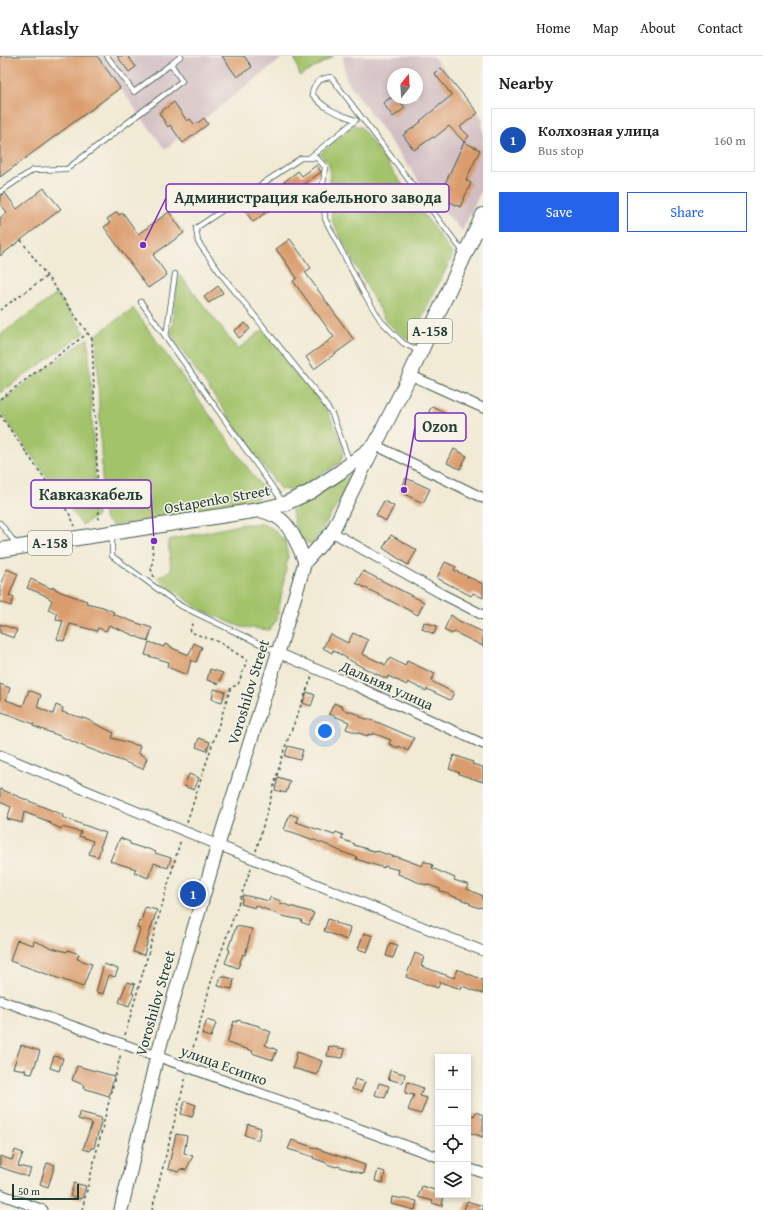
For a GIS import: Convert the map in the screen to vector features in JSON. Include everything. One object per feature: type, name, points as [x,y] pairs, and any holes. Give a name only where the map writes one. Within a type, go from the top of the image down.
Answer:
[{"type":"main road","name":"Voroshilov Street","points":[[121,1210],[157,1056],[218,845],[305,562],[332,532],[410,375],[483,215]]},
{"type":"main road","name":"Ostapenko Street","points":[[0,550],[259,510],[284,504],[310,492],[375,445]]},
{"type":"main road","points":[[259,510],[278,517],[284,522],[298,545],[305,562]]},
{"type":"street","points":[[410,375],[483,408]]},
{"type":"street","points":[[375,445],[483,498]]},
{"type":"street","points":[[332,532],[440,593],[483,615]]},
{"type":"street","name":"Дальняя улица","points":[[278,653],[483,744]]},
{"type":"street","points":[[0,755],[254,860],[483,951]]},
{"type":"street","name":"улица Есипко","points":[[0,1000],[435,1156]]},
{"type":"street","points":[[471,1169],[483,1173]]},
{"type":"street","points":[[0,1194],[42,1210]]},
{"type":"lane","points":[[107,56],[134,92],[181,56]]},
{"type":"lane","points":[[0,192],[33,170],[67,169],[182,81],[171,64]]},
{"type":"lane","points":[[355,120],[326,108],[317,100],[312,94],[317,82],[323,78],[331,77],[465,255]]},
{"type":"lane","points":[[309,158],[360,116]]},
{"type":"lane","points":[[350,464],[332,414],[221,274],[198,242],[196,228],[301,158],[317,158],[325,167],[323,185],[325,219],[363,292],[381,320],[403,343],[420,352]]},
{"type":"lane","points":[[166,337],[175,274]]},
{"type":"lane","points":[[141,302],[284,504]]},
{"type":"lane","points":[[0,523],[18,547]]},
{"type":"lane","points":[[106,534],[112,556],[181,606],[278,653]]},
{"type":"path","points":[[21,240],[92,339],[106,534]]},
{"type":"path","points":[[0,310],[47,276]]},
{"type":"path","points":[[0,399],[88,332]]},
{"type":"path","points":[[0,415],[70,515],[80,538]]},
{"type":"path","points":[[152,545],[153,559],[151,569],[155,582]]},
{"type":"path","points":[[82,1210],[123,1043],[184,831],[231,687],[238,685],[247,660],[219,642],[190,632],[195,613]]},
{"type":"path","points":[[152,1210],[213,975],[254,860],[284,750],[305,692],[316,669]]},
{"type":"shaded area","points":[[0,56],[285,56],[165,149],[120,88]]},
{"type":"shaded area","points":[[343,56],[433,56],[483,119],[483,187],[462,231],[428,194],[346,79]]},
{"type":"green space","points":[[294,56],[334,56],[300,76]]},
{"type":"green space","points":[[353,125],[361,127],[453,255],[410,341],[386,322],[332,221],[329,164],[320,154]]},
{"type":"green space","points":[[179,274],[238,349],[264,329],[327,411],[343,445],[343,454],[340,463],[294,491],[280,489],[171,335]]},
{"type":"green space","points":[[57,294],[85,333],[0,393],[0,335]]},
{"type":"green space","points":[[133,308],[263,489],[254,504],[113,526],[104,519],[96,335]]},
{"type":"green space","points":[[88,338],[97,516],[82,525],[0,412],[0,402]]},
{"type":"green space","points":[[352,473],[353,479],[314,542],[310,543],[304,541],[296,528],[292,510]]},
{"type":"green space","points":[[244,524],[262,524],[272,528],[285,541],[288,557],[277,620],[269,630],[241,627],[201,610],[157,578],[171,570],[168,540]]},
{"type":"building","points":[[0,56],[97,56],[120,88],[0,177]]},
{"type":"building","points":[[117,56],[128,56],[136,67],[129,72]]},
{"type":"building","points":[[222,56],[244,56],[252,67],[237,77]]},
{"type":"building","points":[[441,68],[478,113],[460,127],[469,136],[464,142],[449,126],[434,138],[433,137],[414,150],[403,135],[421,122],[420,121],[452,95],[434,73]]},
{"type":"building","points":[[387,100],[387,104],[402,104],[405,108],[393,117],[383,103]]},
{"type":"building","points":[[174,102],[187,121],[190,119],[195,125],[204,118],[208,124],[183,143],[170,125],[168,127],[159,113]]},
{"type":"building","points":[[464,142],[480,150],[466,180],[471,183],[460,207],[450,202],[442,190]]},
{"type":"building","points":[[317,165],[321,172],[253,222],[245,211],[253,205],[256,209],[283,189],[280,185],[298,171],[302,176]]},
{"type":"building","points":[[44,188],[61,209],[0,256],[0,218],[7,212],[0,204],[0,196],[5,193],[17,209]]},
{"type":"building","points":[[117,212],[119,215],[123,213],[138,234],[169,212],[184,233],[153,255],[167,275],[148,288],[104,227],[110,223],[107,219]]},
{"type":"building","points":[[290,239],[311,268],[305,272],[354,340],[314,369],[306,357],[334,337],[293,281],[297,278],[276,249]]},
{"type":"building","points":[[218,286],[223,293],[209,303],[204,297]]},
{"type":"building","points":[[245,323],[250,329],[239,338],[234,331]]},
{"type":"building","points":[[432,406],[444,412],[435,429],[423,423]]},
{"type":"building","points":[[454,449],[467,456],[460,469],[447,463]]},
{"type":"building","points":[[406,478],[430,489],[423,503],[400,492]]},
{"type":"building","points":[[384,501],[394,506],[386,521],[376,515]]},
{"type":"building","points":[[391,535],[417,550],[408,565],[383,548]]},
{"type":"building","points":[[445,562],[456,567],[454,570],[483,584],[483,598],[473,593],[471,596],[437,578]]},
{"type":"building","points":[[7,569],[18,574],[9,596],[14,598],[11,606],[0,602],[0,588]]},
{"type":"building","points":[[363,571],[424,602],[418,615],[356,583]]},
{"type":"building","points":[[31,579],[52,589],[52,587],[61,592],[87,601],[86,603],[103,607],[114,612],[113,614],[152,628],[148,641],[109,625],[106,631],[98,628],[97,631],[70,624],[64,641],[57,639],[63,621],[56,620],[57,614],[48,610],[52,600],[27,588]]},
{"type":"building","points":[[451,615],[459,621],[483,632],[483,646],[454,632],[452,634],[444,630]]},
{"type":"building","points":[[424,622],[437,626],[434,634],[422,629]]},
{"type":"building","points":[[0,624],[17,630],[14,638],[0,633]]},
{"type":"building","points":[[353,633],[368,640],[362,654],[386,665],[390,658],[405,666],[407,661],[435,674],[431,681],[454,693],[450,700],[408,682],[407,685],[388,676],[387,679],[360,666],[333,650],[332,653],[323,648],[330,634],[348,643]]},
{"type":"building","points":[[149,642],[164,647],[165,644],[189,655],[194,643],[202,647],[196,662],[191,660],[187,675],[167,667],[169,662],[145,655]]},
{"type":"building","points":[[210,669],[223,673],[219,684],[207,680]]},
{"type":"building","points":[[0,684],[10,688],[6,700],[23,706],[29,690],[41,695],[37,707],[53,714],[56,705],[63,708],[62,712],[86,719],[114,733],[112,738],[140,746],[138,753],[147,758],[143,769],[33,726],[34,724],[2,712],[0,714]]},
{"type":"building","points":[[214,689],[225,692],[222,702],[212,699]]},
{"type":"building","points":[[307,692],[315,695],[311,706],[303,703]]},
{"type":"building","points":[[334,703],[343,707],[342,709],[360,715],[360,717],[377,722],[414,738],[408,751],[399,746],[398,748],[389,744],[391,740],[373,733],[372,735],[368,734],[368,736],[346,729],[349,722],[329,714]]},
{"type":"building","points":[[199,738],[210,742],[207,751],[196,747]]},
{"type":"building","points":[[288,746],[303,750],[300,760],[285,756]]},
{"type":"building","points":[[454,755],[473,762],[472,764],[483,767],[483,782],[449,769]]},
{"type":"building","points":[[189,774],[199,778],[194,790],[184,786]]},
{"type":"building","points":[[278,777],[290,781],[286,793],[275,790]]},
{"type":"building","points":[[0,789],[63,815],[62,817],[106,833],[100,847],[98,857],[89,854],[93,841],[79,836],[81,832],[62,827],[61,829],[49,823],[50,822],[24,812],[22,823],[7,819],[11,807],[0,802]]},
{"type":"building","points":[[290,814],[298,817],[296,822],[334,835],[336,832],[343,835],[341,839],[355,844],[354,845],[395,856],[422,866],[424,861],[433,865],[432,868],[455,878],[454,880],[469,885],[467,889],[483,896],[483,908],[469,904],[470,903],[440,891],[440,889],[426,884],[425,885],[398,874],[399,870],[384,866],[384,868],[356,859],[357,857],[325,844],[284,830]]},
{"type":"building","points":[[120,838],[130,842],[130,844],[145,849],[146,848],[156,852],[155,853],[171,858],[168,868],[154,863],[148,878],[134,872],[136,869],[110,861]]},
{"type":"building","points":[[243,895],[269,901],[270,897],[281,901],[280,903],[314,913],[309,925],[301,922],[302,920],[282,916],[255,905],[255,908],[241,904]]},
{"type":"building","points":[[145,907],[157,910],[144,955],[133,952],[140,929],[137,928],[139,921],[141,922]]},
{"type":"building","points":[[328,919],[350,927],[347,940],[324,931]]},
{"type":"building","points":[[236,926],[252,929],[245,955],[243,954],[238,968],[225,963]]},
{"type":"building","points":[[364,933],[373,936],[367,952],[358,949]]},
{"type":"building","points":[[17,940],[33,945],[34,941],[45,946],[67,952],[68,950],[79,954],[77,959],[92,964],[83,987],[10,961]]},
{"type":"building","points":[[390,943],[398,945],[393,958],[386,956]]},
{"type":"building","points":[[415,953],[424,957],[421,966],[454,978],[457,969],[483,980],[483,994],[462,986],[461,989],[440,982],[438,988],[406,977]]},
{"type":"building","points":[[104,964],[118,969],[115,977],[109,975],[103,994],[96,992]]},
{"type":"building","points":[[221,976],[234,979],[232,989],[218,986]]},
{"type":"building","points":[[127,982],[135,984],[132,993],[134,994],[129,1006],[119,1002]]},
{"type":"building","points":[[207,1020],[216,1023],[211,1037],[202,1034]]},
{"type":"building","points":[[238,1020],[259,1026],[271,1032],[265,1045],[277,1050],[273,1060],[252,1053],[253,1051],[227,1043],[234,1021],[237,1022]]},
{"type":"building","points":[[21,1045],[40,1051],[32,1074],[25,1073],[26,1070],[13,1068]]},
{"type":"building","points":[[329,1046],[345,1049],[343,1058],[327,1056]]},
{"type":"building","points":[[297,1052],[322,1061],[317,1075],[293,1068]]},
{"type":"building","points":[[54,1056],[63,1058],[59,1071],[50,1068]]},
{"type":"building","points":[[77,1066],[114,1076],[109,1096],[83,1088],[84,1085],[72,1080]]},
{"type":"building","points":[[390,1070],[405,1074],[403,1083],[388,1079]]},
{"type":"building","points":[[355,1079],[365,1082],[361,1092],[352,1089]]},
{"type":"building","points":[[408,1082],[423,1088],[420,1096],[427,1098],[421,1114],[408,1110],[414,1095],[405,1093]]},
{"type":"building","points":[[379,1083],[389,1086],[385,1098],[375,1095]]},
{"type":"building","points":[[185,1101],[196,1105],[192,1117],[181,1114]]},
{"type":"building","points":[[79,1112],[102,1118],[94,1148],[91,1148],[90,1151],[83,1149],[92,1123],[78,1119]]},
{"type":"building","points":[[476,1112],[483,1115],[483,1137],[471,1133],[471,1115],[474,1116]]},
{"type":"building","points":[[248,1124],[261,1128],[258,1140],[245,1135]]},
{"type":"building","points":[[176,1134],[187,1136],[184,1153],[193,1156],[186,1170],[180,1169],[179,1172],[168,1169]]},
{"type":"building","points":[[292,1140],[365,1165],[363,1174],[327,1164],[313,1158],[314,1157],[288,1149]]},
{"type":"building","points":[[15,1150],[23,1153],[18,1166],[31,1169],[28,1177],[0,1167],[0,1156],[12,1160]]},
{"type":"building","points":[[47,1163],[55,1165],[48,1187],[40,1184]]},
{"type":"building","points":[[378,1170],[385,1172],[383,1183],[375,1181]]},
{"type":"building","points":[[74,1183],[86,1186],[82,1199],[70,1196]]},
{"type":"building","points":[[422,1186],[435,1190],[435,1198],[443,1198],[442,1206],[432,1203],[433,1201],[418,1197]]},
{"type":"building","points":[[392,1197],[417,1201],[415,1210],[391,1204]]},
{"type":"building","points":[[467,1201],[483,1206],[483,1210],[464,1210]]},
{"type":"place","name":"Администрация кабельного завода","points":[[143,245]]},
{"type":"place","name":"Ozon","points":[[404,490]]},
{"type":"place","name":"Кавказкабель","points":[[154,541]]},
{"type":"place","name":"Колхозная улица","points":[[193,894]]}]
